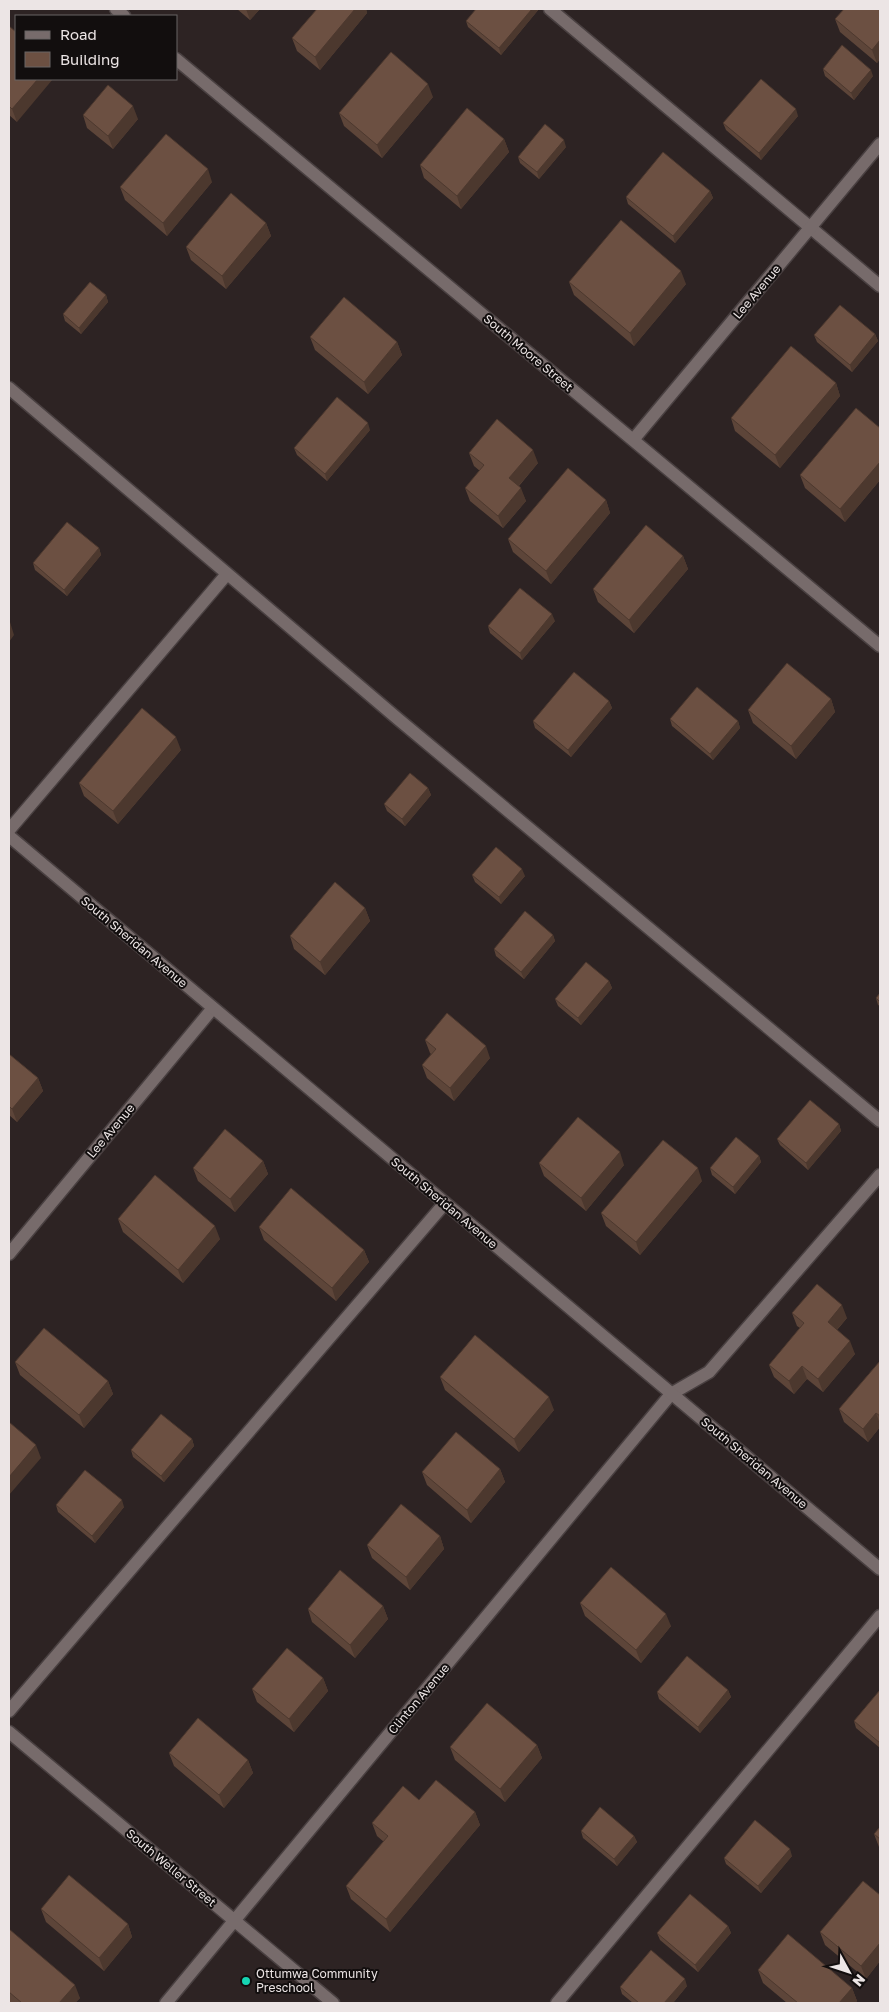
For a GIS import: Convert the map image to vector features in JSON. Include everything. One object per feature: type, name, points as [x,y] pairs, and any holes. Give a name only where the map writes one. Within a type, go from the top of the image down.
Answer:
[{"type":"street","points":[[550,9],[880,286]]},
{"type":"street","name":"South Moore Street","points":[[178,61],[880,646]]},
{"type":"street","name":"Lee Avenue","points":[[633,440],[880,144]]},
{"type":"street","points":[[9,388],[424,741],[880,1121]]},
{"type":"street","points":[[9,830],[227,574]]},
{"type":"street","name":"South Sheridan Avenue","points":[[9,836],[880,1569]]},
{"type":"street","name":"Lee Avenue","points":[[9,1254],[213,1008]]},
{"type":"street","name":"Clinton Avenue","points":[[166,2003],[671,1394],[708,1372],[880,1175]]},
{"type":"street","points":[[9,1711],[445,1203]]},
{"type":"street","points":[[558,2003],[880,1616]]},
{"type":"street","name":"South Weller Street","points":[[9,1732],[333,2003]]},
{"type":"building","points":[[317,9],[355,9],[315,57],[292,38]]},
{"type":"building","points":[[476,9],[532,9],[499,48],[466,21]]},
{"type":"building","points":[[844,9],[880,9],[880,40],[872,50],[835,19]]},
{"type":"building","points":[[9,26],[15,31],[15,80],[37,80],[12,109],[9,106]]},
{"type":"building","points":[[842,45],[871,70],[851,93],[823,69]]},
{"type":"building","points":[[391,52],[428,84],[377,145],[339,113]]},
{"type":"building","points":[[761,79],[796,109],[759,153],[723,123]]},
{"type":"building","points":[[108,85],[133,106],[108,136],[83,115]]},
{"type":"building","points":[[467,108],[504,139],[457,196],[420,165]]},
{"type":"building","points":[[545,124],[564,140],[537,172],[518,157]]},
{"type":"building","points":[[166,134],[208,169],[163,223],[120,187]]},
{"type":"building","points":[[663,152],[710,191],[673,236],[626,197]]},
{"type":"building","points":[[231,193],[266,223],[222,276],[186,247]]},
{"type":"building","points":[[621,220],[681,271],[630,333],[569,282]]},
{"type":"building","points":[[90,282],[106,295],[79,328],[63,314]]},
{"type":"building","points":[[344,297],[397,342],[364,382],[310,337]]},
{"type":"building","points":[[840,305],[875,334],[850,365],[814,335]]},
{"type":"building","points":[[791,346],[836,383],[775,455],[731,418]]},
{"type":"building","points":[[337,397],[368,423],[325,474],[294,448]]},
{"type":"building","points":[[856,408],[880,428],[880,462],[840,509],[800,475]]},
{"type":"building","points":[[497,419],[533,450],[509,478],[521,488],[498,516],[465,488],[484,465],[469,453]]},
{"type":"building","points":[[568,468],[606,500],[546,571],[508,539]]},
{"type":"building","points":[[67,522],[99,548],[64,590],[33,563]]},
{"type":"building","points":[[646,525],[683,556],[629,620],[593,589]]},
{"type":"building","points":[[520,588],[552,614],[520,653],[488,626]]},
{"type":"building","points":[[787,663],[831,699],[791,746],[748,710]]},
{"type":"building","points":[[574,672],[609,701],[568,750],[533,721]]},
{"type":"building","points":[[697,687],[738,721],[710,754],[670,719]]},
{"type":"building","points":[[142,708],[176,737],[113,811],[79,783]]},
{"type":"building","points":[[410,773],[428,788],[402,819],[384,804]]},
{"type":"building","points":[[496,847],[522,869],[499,897],[472,875]]},
{"type":"building","points":[[335,882],[365,908],[320,962],[290,936]]},
{"type":"building","points":[[525,911],[553,935],[521,972],[494,949]]},
{"type":"building","points":[[586,962],[609,981],[578,1018],[555,999]]},
{"type":"building","points":[[880,993],[880,1002],[876,998]]},
{"type":"building","points":[[447,1013],[486,1046],[450,1088],[422,1065],[436,1049],[425,1040]]},
{"type":"building","points":[[9,1054],[38,1078],[12,1109],[9,1106]]},
{"type":"building","points":[[810,1100],[839,1124],[806,1163],[777,1139]]},
{"type":"building","points":[[578,1117],[620,1152],[581,1198],[539,1163]]},
{"type":"building","points":[[225,1129],[263,1161],[230,1199],[193,1168]]},
{"type":"building","points":[[736,1137],[759,1156],[733,1187],[710,1168]]},
{"type":"building","points":[[663,1140],[698,1168],[636,1242],[601,1213]]},
{"type":"building","points":[[155,1175],[215,1226],[178,1270],[118,1219]]},
{"type":"building","points":[[291,1188],[364,1250],[332,1288],[259,1227]]},
{"type":"building","points":[[817,1284],[842,1305],[828,1322],[850,1341],[818,1379],[802,1366],[789,1381],[769,1365],[804,1323],[792,1313]]},
{"type":"building","points":[[44,1328],[108,1381],[79,1415],[15,1362]]},
{"type":"building","points":[[475,1335],[549,1397],[514,1439],[440,1377]]},
{"type":"building","points":[[880,1361],[880,1416],[876,1413],[863,1429],[839,1409]]},
{"type":"building","points":[[161,1414],[192,1439],[161,1476],[131,1450]]},
{"type":"building","points":[[9,1422],[36,1445],[9,1477]]},
{"type":"building","points":[[456,1432],[500,1469],[467,1510],[422,1472]]},
{"type":"building","points":[[85,1470],[122,1500],[92,1536],[56,1505]]},
{"type":"building","points":[[401,1504],[440,1536],[406,1577],[367,1545]]},
{"type":"building","points":[[611,1567],[666,1614],[636,1650],[580,1603]]},
{"type":"building","points":[[340,1570],[383,1606],[350,1645],[308,1609]]},
{"type":"building","points":[[287,1648],[323,1678],[289,1719],[252,1689]]},
{"type":"building","points":[[687,1656],[728,1690],[698,1727],[657,1692]]},
{"type":"building","points":[[880,1690],[880,1743],[854,1721]]},
{"type":"building","points":[[487,1703],[537,1745],[500,1789],[450,1747]]},
{"type":"building","points":[[198,1718],[248,1760],[219,1795],[169,1753]]},
{"type":"building","points":[[436,1780],[475,1812],[386,1919],[346,1886],[388,1836],[372,1823],[403,1786],[419,1800]]},
{"type":"building","points":[[600,1807],[634,1836],[614,1859],[581,1831]]},
{"type":"building","points":[[755,1820],[790,1849],[758,1886],[724,1858]]},
{"type":"building","points":[[880,1827],[880,1839],[874,1834]]},
{"type":"building","points":[[69,1875],[128,1924],[99,1958],[41,1909]]},
{"type":"building","points":[[863,1881],[880,1895],[880,1943],[861,1966],[820,1932]]},
{"type":"building","points":[[690,1894],[728,1926],[695,1965],[657,1933]]},
{"type":"building","points":[[9,1929],[75,1985],[59,2003],[22,2003],[9,1992]]},
{"type":"building","points":[[788,1934],[852,1988],[839,2003],[798,2003],[758,1970]]},
{"type":"building","points":[[651,1950],[685,1979],[664,2003],[639,2003],[620,1987]]},
{"type":"place","name":"Ottumwa Community Preschool","points":[[246,1981]]}]
